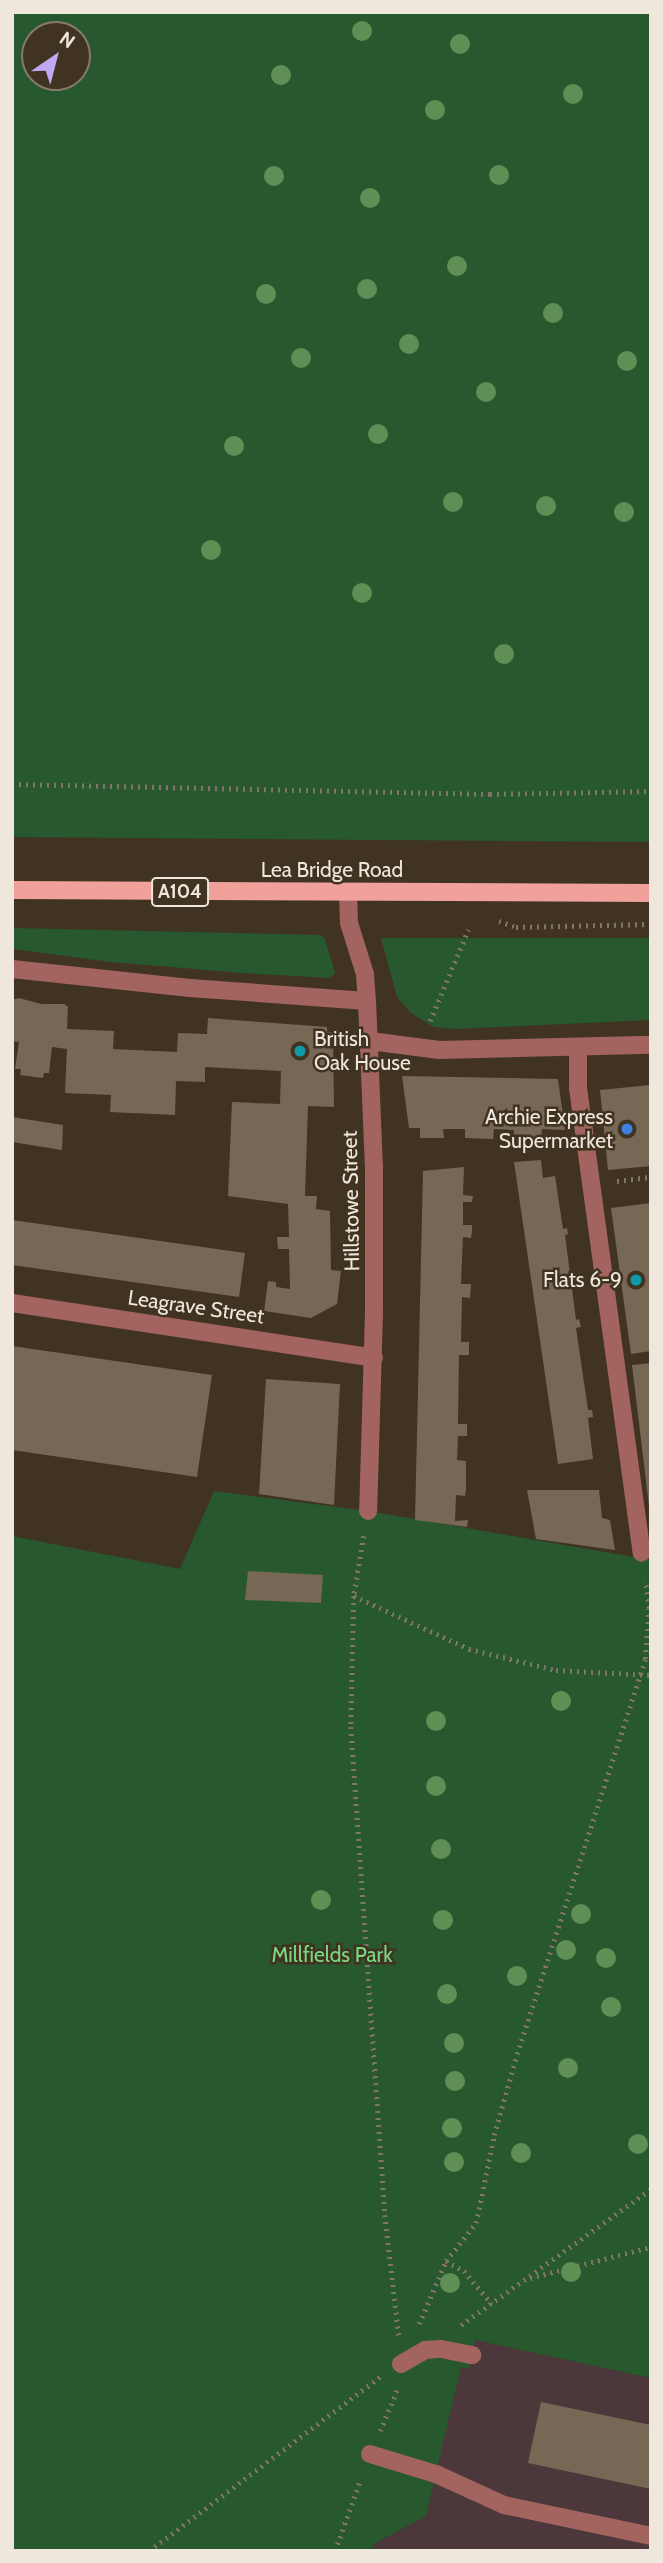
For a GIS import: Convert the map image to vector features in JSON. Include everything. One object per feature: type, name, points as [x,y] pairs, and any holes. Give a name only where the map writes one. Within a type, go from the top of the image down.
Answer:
[{"type":"main road","name":"Lea Bridge Road","points":[[12,890],[348,894],[651,893]]},
{"type":"street","name":"Hillstowe Street","points":[[348,894],[349,923],[365,974],[370,1041],[374,1167],[374,1358],[368,1511]]},
{"type":"street","points":[[12,969],[190,988],[367,1001]]},
{"type":"street","points":[[370,1041],[439,1050],[651,1045]]},
{"type":"street","points":[[578,1048],[578,1088],[642,1553]]},
{"type":"street","name":"Leagrave Street","points":[[12,1303],[374,1358]]},
{"type":"street","points":[[401,2364],[425,2350],[441,2349],[472,2355]]},
{"type":"street","points":[[370,2454],[436,2474],[505,2505],[651,2536]]},
{"type":"path","points":[[12,784],[490,794],[651,791]]},
{"type":"path","points":[[427,1028],[468,930]]},
{"type":"path","points":[[368,1511],[355,1596],[351,1727],[385,2215],[401,2364]]},
{"type":"path","points":[[149,2551],[258,2466],[401,2364],[446,2260],[476,2223],[494,2135],[517,2054],[645,1659],[649,1608],[642,1553]]},
{"type":"path","points":[[355,1596],[469,1649],[556,1670],[651,1675]]},
{"type":"path","points":[[425,2350],[651,2189]]},
{"type":"path","points":[[526,2279],[651,2247]]},
{"type":"path","points":[[446,2260],[464,2271],[492,2304]]},
{"type":"shaded area","points":[[475,2340],[651,2378],[651,2551],[372,2551],[374,2544],[426,2516],[461,2367],[469,2369]]},
{"type":"green space","points":[[12,12],[651,12],[651,842],[12,837]]},
{"type":"green space","points":[[12,928],[321,935],[325,939],[335,973],[330,978],[243,973],[111,962],[12,949]]},
{"type":"green space","points":[[381,938],[651,938],[651,1020],[456,1029],[434,1027],[411,1013],[397,997]]},
{"type":"green space","name":"Millfields Park","points":[[214,1491],[368,1511],[651,1560],[651,2378],[475,2340],[469,2369],[461,2367],[426,2516],[374,2544],[372,2551],[12,2551],[12,1536],[180,1569]]},
{"type":"building","points":[[19,998],[41,1004],[64,1004],[68,1007],[67,1029],[114,1031],[113,1049],[177,1052],[178,1033],[207,1034],[208,1018],[327,1027],[327,1032],[333,1032],[334,1107],[308,1106],[305,1196],[317,1196],[316,1209],[330,1211],[331,1270],[341,1271],[337,1304],[311,1318],[264,1311],[268,1281],[276,1282],[276,1287],[290,1289],[289,1249],[278,1249],[277,1237],[289,1237],[288,1204],[228,1196],[232,1102],[280,1104],[281,1071],[205,1067],[205,1082],[176,1081],[175,1115],[110,1112],[111,1095],[65,1093],[67,1049],[52,1047],[49,1073],[44,1073],[43,1078],[20,1075],[21,1069],[15,1069],[19,1042],[12,1041],[12,1000]]},
{"type":"building","points":[[402,1076],[558,1079],[565,1130],[542,1129],[541,1140],[514,1139],[514,1130],[494,1129],[493,1139],[465,1138],[465,1129],[443,1129],[444,1138],[420,1138],[420,1128],[409,1128]]},
{"type":"building","name":"Archie Express Supermarket","points":[[650,1085],[651,1166],[608,1170],[600,1090]]},
{"type":"building","points":[[12,1117],[63,1125],[62,1150],[12,1142]]},
{"type":"building","points":[[541,1160],[543,1178],[555,1176],[563,1229],[567,1228],[568,1234],[565,1235],[576,1320],[579,1319],[581,1327],[576,1328],[588,1410],[592,1410],[593,1417],[588,1418],[593,1459],[558,1464],[514,1162]]},
{"type":"building","points":[[464,1167],[463,1195],[473,1196],[472,1202],[463,1202],[463,1225],[472,1225],[471,1238],[463,1237],[461,1284],[471,1284],[470,1298],[462,1297],[461,1342],[469,1342],[469,1355],[459,1355],[458,1424],[467,1424],[467,1436],[458,1436],[457,1460],[466,1461],[466,1490],[465,1496],[456,1495],[455,1521],[468,1520],[467,1527],[415,1520],[423,1171]]},
{"type":"building","name":"Flats 6-9","points":[[651,1203],[651,1351],[631,1354],[611,1208]]},
{"type":"building","points":[[12,1220],[245,1253],[239,1297],[12,1265]]},
{"type":"building","points":[[12,1346],[212,1375],[197,1477],[12,1450]]},
{"type":"building","points":[[651,1363],[651,1506],[649,1506],[632,1365]]},
{"type":"building","points":[[266,1379],[340,1384],[334,1505],[259,1494]]},
{"type":"building","points":[[527,1490],[599,1490],[602,1518],[610,1520],[615,1550],[536,1539]]},
{"type":"building","points":[[248,1571],[323,1575],[321,1603],[245,1600]]},
{"type":"building","points":[[541,2402],[651,2425],[651,2489],[528,2463]]},
{"type":"place","name":"British Oak House","points":[[300,1051]]},
{"type":"place","name":"Archie Express Supermarket","points":[[627,1129]]},
{"type":"place","name":"Flats 6-9","points":[[636,1280]]}]
